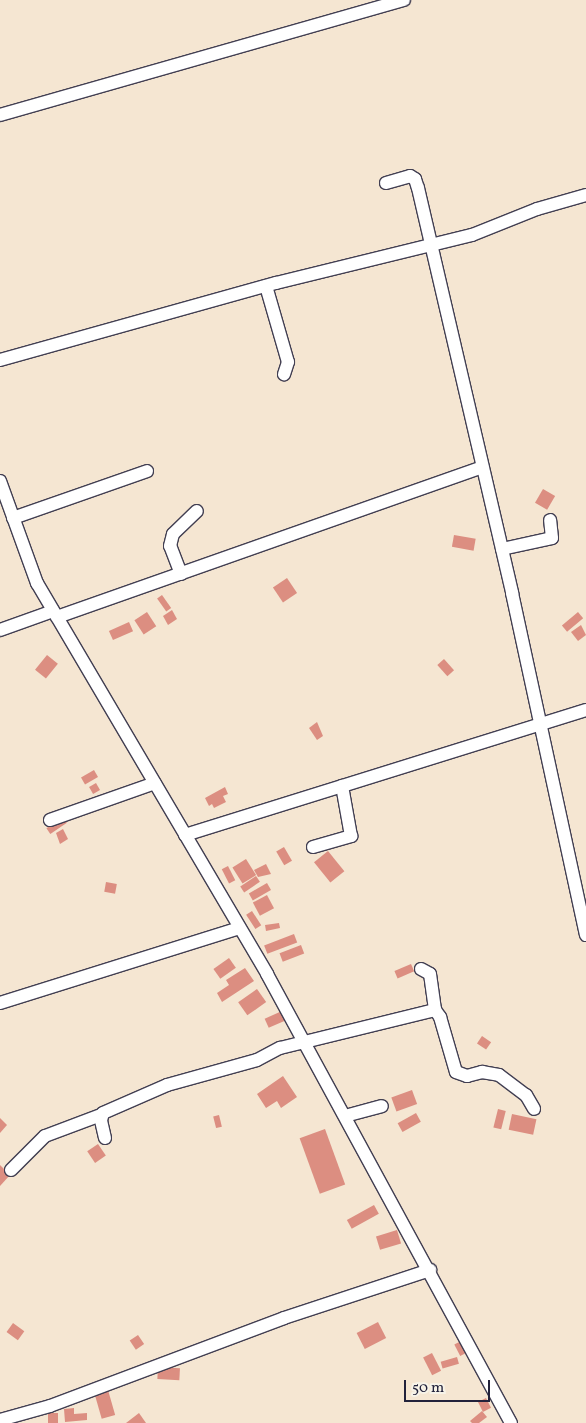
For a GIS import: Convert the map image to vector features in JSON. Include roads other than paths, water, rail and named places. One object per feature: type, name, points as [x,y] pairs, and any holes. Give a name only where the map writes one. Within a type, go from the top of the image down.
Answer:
[{"type":"street","points":[[0,115],[404,0]]},
{"type":"street","points":[[386,183],[410,176],[416,179],[502,549],[586,935]]},
{"type":"street","points":[[0,360],[266,286],[472,235],[537,209],[586,195]]},
{"type":"street","points":[[266,286],[288,362],[284,374]]},
{"type":"street","points":[[0,630],[180,574],[482,467]]},
{"type":"street","points":[[13,518],[147,471]]},
{"type":"street","points":[[0,481],[37,583],[306,1043],[511,1423]]},
{"type":"street","points":[[180,574],[170,546],[173,534],[197,510]]},
{"type":"street","points":[[502,549],[552,538],[550,520]]},
{"type":"street","points":[[185,836],[586,710]]},
{"type":"street","points":[[50,820],[155,783]]},
{"type":"street","points":[[314,847],[351,836],[342,786]]},
{"type":"street","points":[[0,1003],[240,928]]},
{"type":"street","points":[[421,968],[430,974],[436,1010],[440,1017],[450,1063],[456,1072],[466,1076],[482,1072],[499,1075],[526,1095],[534,1110]]},
{"type":"street","points":[[11,1170],[45,1136],[101,1115],[167,1085],[257,1060],[280,1048],[436,1010]]},
{"type":"street","points":[[346,1116],[382,1106]]},
{"type":"street","points":[[101,1115],[106,1138]]},
{"type":"street","points":[[5,1420],[50,1406],[284,1318],[430,1270]]}]
